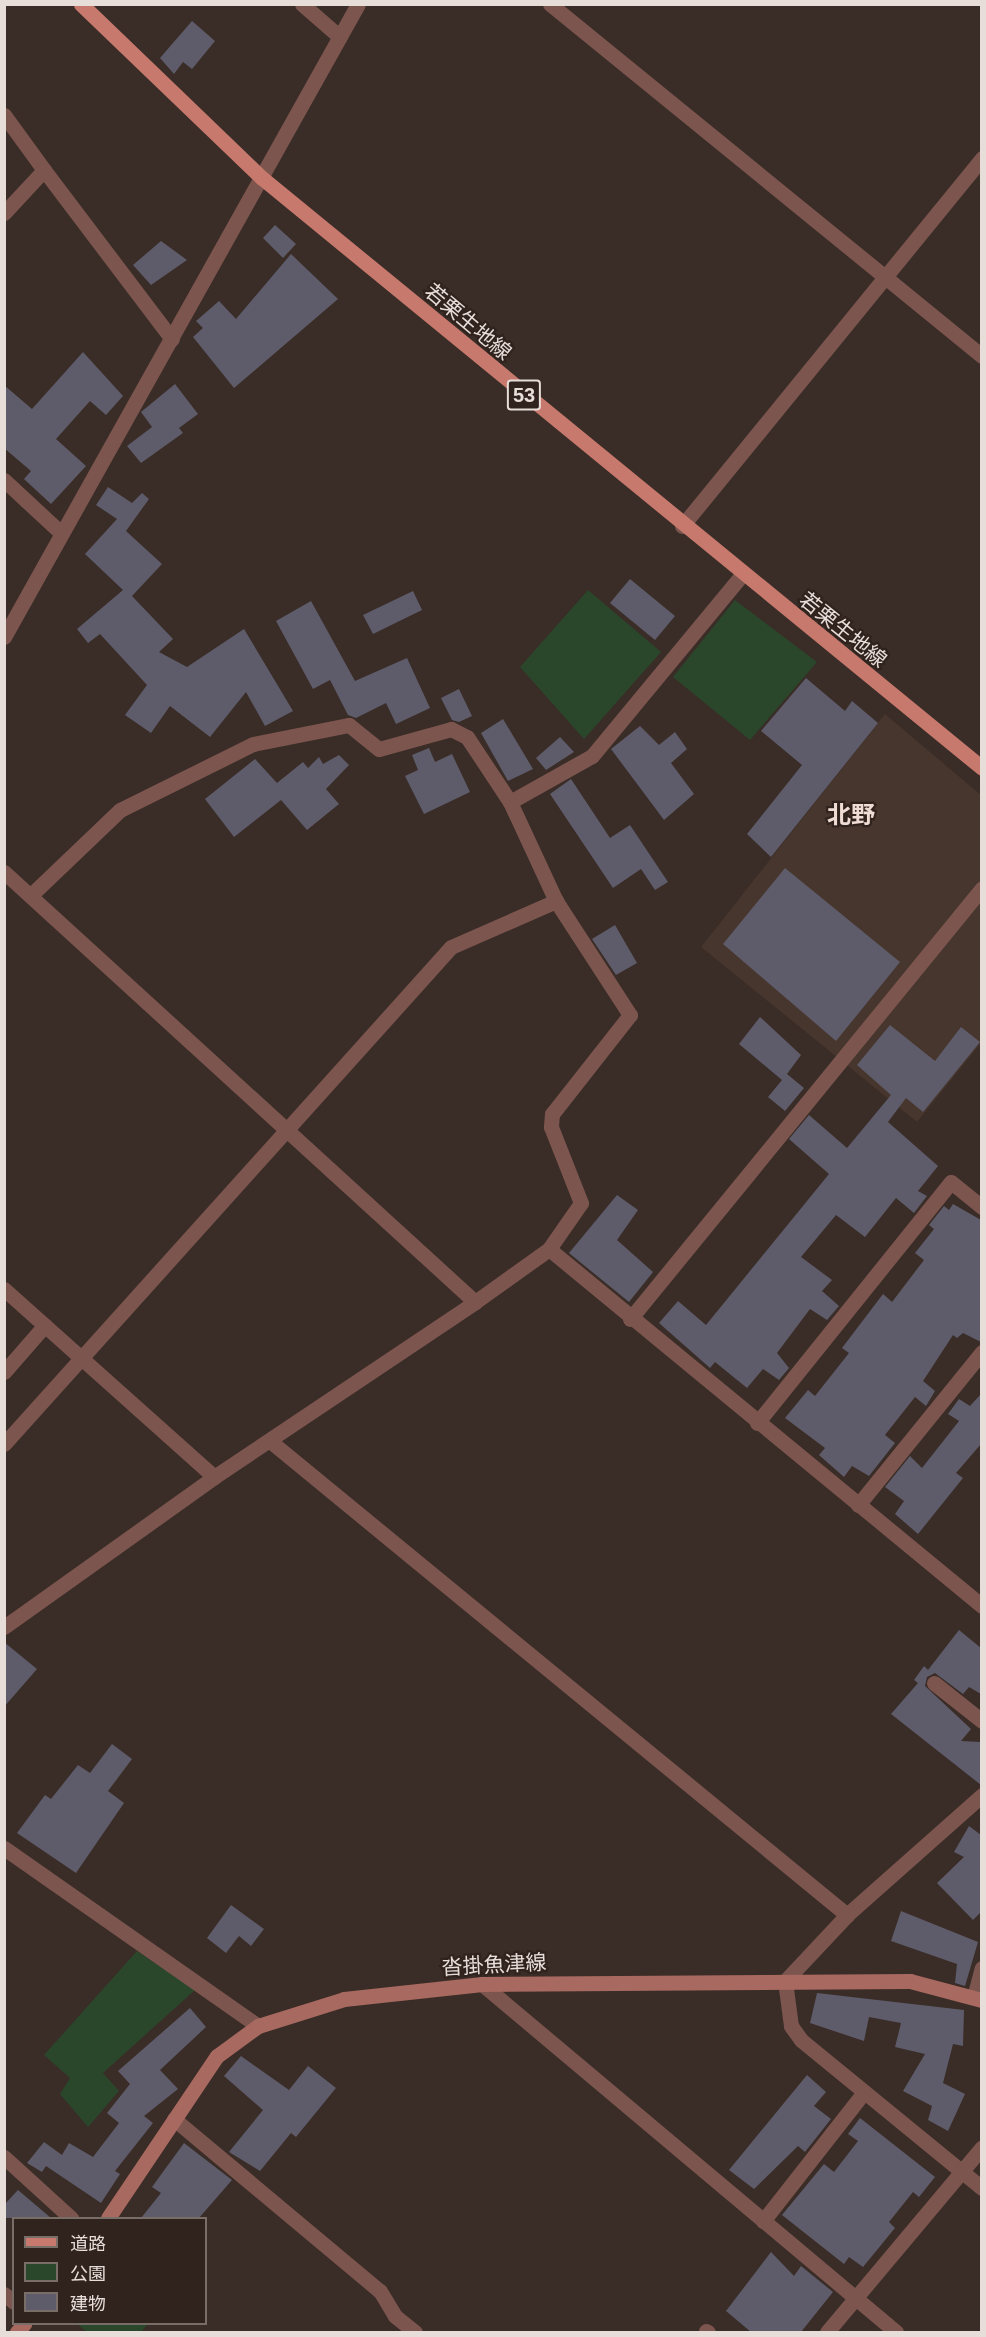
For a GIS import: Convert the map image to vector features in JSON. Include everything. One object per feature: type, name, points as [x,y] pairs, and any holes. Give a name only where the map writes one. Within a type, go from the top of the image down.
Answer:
[{"type":"main road","name":"若栗生地線","points":[[81,4],[262,178],[682,526],[981,768]]},
{"type":"main road","name":"沓掛魚津線","points":[[109,2217],[216,2056],[258,2026],[344,1999],[482,1984],[910,1981],[978,1998]]},
{"type":"street","points":[[302,4],[340,37]]},
{"type":"street","points":[[4,637],[358,4]]},
{"type":"street","points":[[550,4],[981,356]]},
{"type":"street","points":[[4,115],[171,339]]},
{"type":"street","points":[[682,526],[981,158]]},
{"type":"street","points":[[4,213],[44,170]]},
{"type":"street","points":[[4,480],[61,533]]},
{"type":"street","points":[[510,802],[592,756],[742,575]]},
{"type":"street","points":[[4,1627],[214,1477],[475,1302],[549,1249],[581,1203],[551,1128],[552,1114],[630,1015],[556,901],[510,802],[467,737],[451,729],[379,749],[349,725],[253,744],[120,810],[31,895]]},
{"type":"street","points":[[4,872],[475,1302]]},
{"type":"street","points":[[630,1319],[981,888]]},
{"type":"street","points":[[4,1444],[451,947],[556,901]]},
{"type":"street","points":[[757,1423],[951,1182],[981,1207]]},
{"type":"street","points":[[549,1249],[630,1319],[981,1606]]},
{"type":"street","points":[[4,1289],[214,1477]]},
{"type":"street","points":[[4,1372],[45,1325]]},
{"type":"street","points":[[858,1505],[981,1352]]},
{"type":"street","points":[[270,1441],[847,1915]]},
{"type":"street","points":[[934,1683],[981,1720]]},
{"type":"street","points":[[981,1795],[847,1915],[785,1982],[790,2026],[864,2092],[981,2188]]},
{"type":"street","points":[[4,1848],[258,2026]]},
{"type":"street","points":[[978,1998],[981,1968]]},
{"type":"street","points":[[482,1984],[896,2332]]},
{"type":"street","points":[[763,2221],[864,2092]]},
{"type":"street","points":[[174,2119],[380,2291],[395,2316],[415,2332]]},
{"type":"street","points":[[827,2332],[959,2169],[981,2147]]},
{"type":"street","points":[[4,2157],[69,2217]]},
{"type":"shaded area","points":[[885,714],[981,795],[981,1043],[917,1122],[701,947]]},
{"type":"green space","points":[[588,590],[661,652],[584,739],[520,667]]},
{"type":"green space","points":[[735,600],[817,662],[750,740],[673,677]]},
{"type":"green space","points":[[137,1951],[195,1990],[103,2073],[119,2091],[88,2127],[60,2094],[70,2078],[44,2055]]},
{"type":"green space","points":[[78,2325],[147,2325],[141,2332],[87,2332]]},
{"type":"building","points":[[192,21],[215,41],[192,69],[183,62],[174,74],[160,58]]},
{"type":"building","points":[[275,225],[296,244],[283,258],[263,238]]},
{"type":"building","points":[[161,241],[187,260],[151,285],[133,265]]},
{"type":"building","points":[[291,254],[338,299],[234,388],[193,337],[203,328],[196,321],[219,301],[236,319]]},
{"type":"building","points":[[83,352],[123,396],[106,415],[90,401],[56,439],[86,466],[51,504],[24,479],[31,471],[4,448],[4,385],[32,409]]},
{"type":"building","points":[[175,384],[198,414],[179,428],[183,433],[141,463],[127,446],[152,427],[141,412]]},
{"type":"building","points":[[108,487],[132,503],[142,493],[149,499],[126,531],[162,564],[132,596],[173,639],[159,652],[187,667],[244,629],[293,711],[265,726],[246,692],[210,737],[170,706],[151,733],[125,715],[147,685],[100,634],[88,643],[77,629],[123,590],[85,554],[117,519],[96,505]]},
{"type":"building","points":[[630,579],[675,616],[655,640],[610,603]]},
{"type":"building","points":[[413,591],[422,610],[373,634],[363,615]]},
{"type":"building","points":[[311,601],[355,681],[407,658],[430,708],[396,724],[386,703],[356,718],[348,715],[330,680],[313,689],[276,621]]},
{"type":"building","points":[[806,678],[845,711],[852,701],[878,723],[771,857],[747,834],[802,765],[761,731]]},
{"type":"building","points":[[459,689],[472,716],[459,722],[452,720],[441,698]]},
{"type":"building","points":[[503,719],[533,769],[508,781],[481,733]]},
{"type":"building","points":[[640,726],[659,745],[675,732],[687,749],[671,763],[694,794],[664,820],[611,749]]},
{"type":"building","points":[[560,737],[574,752],[546,770],[536,758]]},
{"type":"building","points":[[429,748],[435,762],[452,754],[470,792],[424,814],[405,776],[418,770],[412,755]]},
{"type":"building","points":[[339,755],[349,765],[326,789],[339,804],[307,830],[281,800],[234,837],[205,799],[255,759],[277,783],[303,762],[308,768],[319,757],[323,764]]},
{"type":"building","points":[[571,779],[610,838],[630,825],[668,882],[655,890],[641,869],[613,888],[550,794]]},
{"type":"building","points":[[785,868],[900,962],[836,1041],[723,944]]},
{"type":"building","points":[[615,925],[637,963],[616,975],[592,939]]},
{"type":"building","points":[[760,1017],[801,1055],[787,1074],[804,1088],[785,1111],[768,1097],[782,1080],[739,1044]]},
{"type":"building","points":[[890,1025],[935,1061],[961,1027],[980,1042],[923,1112],[906,1098],[888,1122],[938,1166],[918,1191],[927,1196],[914,1213],[896,1198],[865,1237],[836,1215],[801,1257],[832,1280],[822,1291],[839,1306],[827,1320],[810,1309],[777,1353],[789,1368],[779,1380],[763,1369],[747,1388],[715,1362],[710,1368],[659,1323],[678,1301],[706,1325],[829,1174],[789,1139],[809,1115],[847,1148],[891,1095],[857,1065]]},
{"type":"building","points":[[617,1195],[638,1210],[617,1240],[653,1272],[629,1302],[569,1253]]},
{"type":"building","points":[[953,1204],[981,1220],[981,1342],[963,1333],[957,1338],[953,1335],[923,1381],[935,1391],[926,1406],[915,1397],[885,1435],[895,1443],[869,1476],[852,1466],[844,1477],[819,1455],[825,1448],[785,1418],[808,1390],[815,1396],[849,1353],[842,1348],[883,1294],[892,1302],[924,1260],[915,1253],[934,1229],[929,1225],[944,1206],[949,1210]]},
{"type":"building","points":[[981,1394],[981,1444],[956,1473],[963,1478],[918,1534],[895,1514],[904,1501],[885,1487],[910,1456],[922,1468],[959,1421],[948,1414],[959,1399],[970,1406]]},
{"type":"building","points":[[959,1630],[981,1648],[981,1694],[969,1687],[963,1694],[935,1673],[927,1677],[925,1686],[971,1729],[961,1741],[981,1742],[981,1785],[891,1714],[918,1683],[914,1680],[924,1666],[928,1670]]},
{"type":"building","points":[[4,1642],[37,1669],[4,1707]]},
{"type":"building","points":[[112,1744],[132,1759],[108,1791],[124,1803],[76,1873],[17,1833],[45,1795],[51,1799],[78,1765],[90,1773]]},
{"type":"building","points":[[969,1826],[981,1835],[981,1912],[973,1920],[937,1883],[964,1857],[954,1852]]},
{"type":"building","points":[[231,1905],[264,1929],[251,1946],[239,1936],[226,1953],[207,1938]]},
{"type":"building","points":[[901,1911],[978,1942],[965,1986],[955,1983],[957,1964],[891,1941]]},
{"type":"building","points":[[817,1993],[964,2010],[963,2046],[953,2044],[943,2083],[965,2094],[948,2131],[928,2120],[932,2106],[903,2091],[925,2054],[895,2047],[901,2023],[869,2017],[864,2041],[810,2023]]},
{"type":"building","points":[[190,2008],[206,2027],[160,2070],[178,2089],[144,2116],[153,2123],[115,2171],[120,2174],[101,2203],[46,2166],[42,2172],[27,2163],[44,2142],[62,2155],[69,2143],[93,2157],[119,2123],[107,2113],[130,2084],[118,2071]]},
{"type":"building","points":[[241,2056],[289,2090],[308,2066],[336,2088],[296,2137],[291,2133],[260,2171],[229,2152],[263,2110],[224,2076]]},
{"type":"building","points":[[807,2075],[826,2092],[814,2106],[831,2119],[805,2152],[798,2146],[754,2189],[729,2170]]},
{"type":"building","points":[[860,2118],[935,2177],[919,2197],[913,2192],[889,2222],[895,2228],[863,2267],[849,2257],[844,2264],[782,2215],[824,2164],[834,2172],[858,2141],[848,2134]]},
{"type":"building","points":[[184,2143],[232,2180],[200,2217],[142,2217],[161,2193],[152,2187]]},
{"type":"building","points":[[18,2190],[50,2217],[4,2218],[4,2205]]},
{"type":"building","points":[[771,2252],[794,2276],[801,2266],[833,2292],[801,2332],[751,2332],[726,2311]]},
{"type":"district","name":"北野","points":[[851,815]]}]
